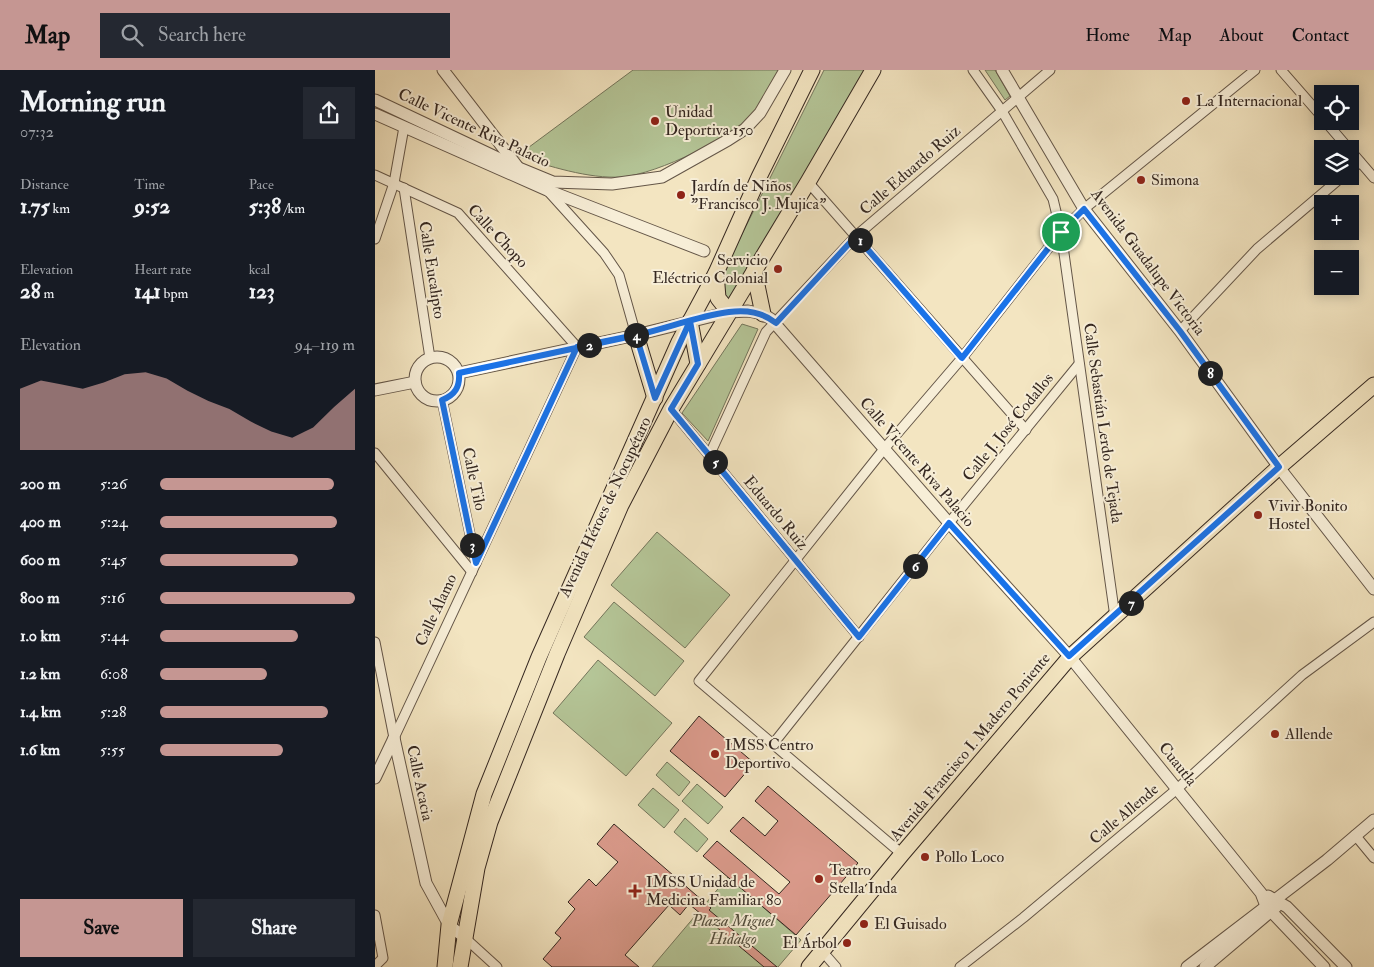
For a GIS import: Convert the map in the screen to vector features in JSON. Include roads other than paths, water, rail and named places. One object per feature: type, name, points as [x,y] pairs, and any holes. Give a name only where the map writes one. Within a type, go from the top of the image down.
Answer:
[{"type":"main road","name":"Avenida Héroes de Nocupétaro","points":[[445,967],[449,926],[484,794],[539,657],[690,321],[812,70]]},
{"type":"main road","name":"Avenida Héroes de Nocupétaro","points":[[460,967],[477,868],[490,822],[557,654],[618,514],[671,409],[873,70]]},
{"type":"main road","points":[[754,271],[770,318]]},
{"type":"main road","points":[[715,272],[717,298],[729,312]]},
{"type":"main road","points":[[690,321],[698,364]]},
{"type":"main road","points":[[636,335],[655,398]]},
{"type":"main road","name":"Avenida Francisco I. Madero Poniente","points":[[809,967],[1069,656],[1115,618],[1279,467],[1374,385]]},
{"type":"street","points":[[443,70],[530,182]]},
{"type":"street","name":"Calle Vicente Riva Palacio","points":[[375,100],[519,168],[553,182],[583,185],[635,182],[661,177],[745,129],[761,113],[785,70]]},
{"type":"street","points":[[973,70],[1002,111],[1053,199],[1061,232]]},
{"type":"street","name":"Avenida Guadalupe Victoria","points":[[1002,70],[1084,209],[1180,331],[1279,467],[1374,589]]},
{"type":"street","name":"Calle Eduardo Ruiz","points":[[709,456],[766,332],[770,318],[856,236],[1050,70]]},
{"type":"street","points":[[902,854],[699,680],[884,449],[962,358],[1061,232],[1084,209],[1255,70]]},
{"type":"street","points":[[1281,70],[1314,108]]},
{"type":"street","name":"Calle Vicente Riva Palacio","points":[[375,114],[547,190],[704,251]]},
{"type":"street","points":[[375,239],[393,183],[403,127]]},
{"type":"street","points":[[1332,130],[1341,140]]},
{"type":"street","points":[[1360,162],[1374,178]]},
{"type":"street","name":"Calle Chopo","points":[[375,175],[458,213],[577,347]]},
{"type":"street","points":[[808,182],[1026,430]]},
{"type":"street","points":[[1180,331],[1257,249],[1332,185]]},
{"type":"street","name":"Calle Eucalipto","points":[[404,188],[430,358]]},
{"type":"street","points":[[547,190],[604,253],[619,275],[636,335]]},
{"type":"street","name":"Calle Sebastián Lerdo de Tejada","points":[[1061,232],[1115,618]]},
{"type":"street","points":[[459,373],[636,335],[729,312],[770,318]]},
{"type":"street","name":"Calle Vicente Riva Palacio","points":[[770,318],[949,523],[1069,656]]},
{"type":"street","name":"Calle Álamo","points":[[375,778],[577,347]]},
{"type":"street","points":[[430,358],[445,358],[456,366],[459,373],[459,380],[454,393],[442,400],[435,401],[422,395],[415,382],[419,367],[430,358]]},
{"type":"street","name":"Calle J. José Codallos","points":[[773,744],[949,523],[1079,364]]},
{"type":"street","points":[[375,390],[415,382]]},
{"type":"street","name":"Calle Tilo","points":[[442,400],[476,563]]},
{"type":"street","name":"Eduardo Ruiz","points":[[671,409],[859,637]]},
{"type":"street","points":[[375,453],[472,572]]},
{"type":"street","name":"Calle Allende","points":[[959,967],[1023,918],[1177,789],[1302,675],[1374,622]]},
{"type":"street","name":"Calle Acacia","points":[[375,642],[426,883],[449,926]]},
{"type":"street","name":"Cuautla","points":[[1069,656],[1261,893],[1268,909],[1325,967]]},
{"type":"street","points":[[1187,967],[1268,909],[1374,820]]},
{"type":"street","points":[[1355,836],[1374,858]]},
{"type":"street","points":[[1261,893],[1278,901],[1346,967]]},
{"type":"street","points":[[1205,967],[1268,909]]},
{"type":"street","points":[[375,915],[383,958],[375,966]]},
{"type":"street","points":[[449,926],[497,967]]},
{"type":"street","points":[[822,951],[837,967]]},
{"type":"place","name":"La Internacional","points":[[1186,101]]},
{"type":"place","name":"Unidad Deportiva 150","points":[[655,121]]},
{"type":"place","name":"Simona","points":[[1141,180]]},
{"type":"place","name":"Jardín de Niños \"Francisco J. Mujica\"","points":[[681,195]]},
{"type":"place","name":"Servicio Eléctrico Colonial","points":[[778,269]]},
{"type":"place","name":"Vivir Bonito Hostel","points":[[1258,515]]},
{"type":"place","name":"Allende","points":[[1275,734]]},
{"type":"place","name":"IMSS Centro Deportivo","points":[[715,754]]},
{"type":"place","name":"Pollo Loco","points":[[925,857]]},
{"type":"place","name":"Teatro Stella Inda","points":[[819,879]]},
{"type":"place","name":"IMSS Unidad de Medicina Familiar 80","points":[[635,891]]},
{"type":"place","name":"El Guisado","points":[[864,924]]},
{"type":"place","name":"El Árbol","points":[[847,943]]},
{"type":"park label","name":"Plaza Miguel Hidalgo","points":[[733,930]]}]
